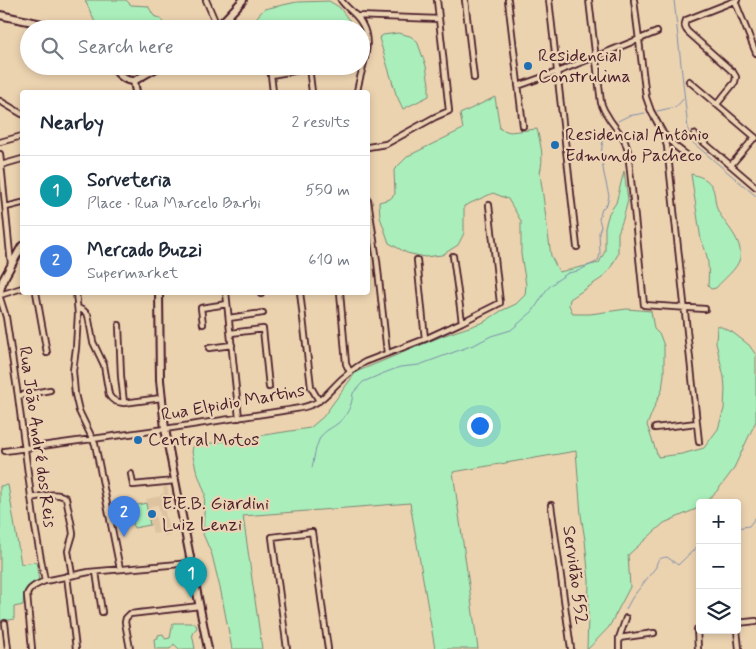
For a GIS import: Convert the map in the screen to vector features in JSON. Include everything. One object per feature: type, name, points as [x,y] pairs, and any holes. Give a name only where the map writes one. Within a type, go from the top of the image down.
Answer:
[{"type":"street","points":[[206,0],[214,20]]},
{"type":"street","points":[[224,20],[243,0]]},
{"type":"street","points":[[341,0],[360,20]]},
{"type":"street","points":[[370,147],[386,144],[449,111],[437,0]]},
{"type":"street","points":[[465,0],[474,78]]},
{"type":"street","points":[[508,0],[523,126]]},
{"type":"street","points":[[549,0],[577,247]]},
{"type":"street","points":[[589,0],[600,95],[604,110],[624,139],[628,151],[644,305],[705,309]]},
{"type":"street","points":[[634,0],[646,97],[667,146],[699,442]]},
{"type":"street","points":[[717,104],[735,82],[736,77],[733,72],[688,32],[684,26],[686,20],[736,0],[756,53]]},
{"type":"street","points":[[0,15],[23,20]]},
{"type":"street","points":[[357,16],[439,19]]},
{"type":"street","points":[[518,86],[657,32]]},
{"type":"street","points":[[119,75],[128,81],[134,81],[144,75]]},
{"type":"street","points":[[271,75],[273,90]]},
{"type":"street","points":[[311,75],[312,90]]},
{"type":"street","points":[[357,90],[361,75]]},
{"type":"street","points":[[689,80],[755,138],[731,165]]},
{"type":"street","points":[[134,81],[136,90]]},
{"type":"street","points":[[0,101],[20,113]]},
{"type":"street","points":[[663,133],[688,157]]},
{"type":"street","points":[[694,134],[756,187]]},
{"type":"street","points":[[0,142],[20,137]]},
{"type":"street","points":[[0,154],[11,265]]},
{"type":"street","points":[[1,165],[20,160]]},
{"type":"street","points":[[4,206],[20,203]]},
{"type":"street","name":"Rua Elpidio Martins","points":[[5,451],[239,418],[300,408],[319,401],[350,372],[365,362],[425,339],[500,303],[489,205]]},
{"type":"street","points":[[370,214],[387,353]]},
{"type":"street","points":[[0,291],[20,249]]},
{"type":"street","points":[[453,256],[462,322]]},
{"type":"street","points":[[417,260],[425,339]]},
{"type":"street","points":[[0,297],[20,289]]},
{"type":"street","points":[[37,295],[47,353]]},
{"type":"street","points":[[76,295],[78,308],[76,348],[73,365],[74,382],[79,411],[95,444],[120,569]]},
{"type":"street","points":[[159,295],[160,369],[165,429],[208,649]]},
{"type":"street","points":[[226,295],[239,418]]},
{"type":"street","points":[[300,295],[311,387],[319,401]]},
{"type":"street","points":[[340,295],[346,364],[350,372]]},
{"type":"street","name":"Rua João André dos Reis","points":[[0,297],[6,317],[31,498],[45,581]]},
{"type":"street","points":[[203,324],[201,308],[227,304]]},
{"type":"street","points":[[78,308],[88,315],[93,342],[104,365],[109,395],[113,400],[124,402],[162,398]]},
{"type":"street","points":[[229,318],[263,312]]},
{"type":"street","points":[[119,325],[124,402]]},
{"type":"street","points":[[231,333],[264,329],[269,387]]},
{"type":"street","points":[[209,348],[232,345]]},
{"type":"street","points":[[18,396],[50,390]]},
{"type":"street","points":[[655,428],[697,422]]},
{"type":"street","points":[[131,474],[133,485],[175,481]]},
{"type":"street","points":[[31,498],[57,494],[66,498],[73,534],[68,551],[72,575]]},
{"type":"street","name":"Servidão 552","points":[[551,505],[570,649]]},
{"type":"street","points":[[287,649],[272,537],[312,532],[328,649]]},
{"type":"street","points":[[32,649],[27,595],[28,591],[45,581],[72,575],[120,569],[192,563]]},
{"type":"street","points":[[96,572],[102,612]]},
{"type":"street","points":[[67,576],[76,649]]},
{"type":"street","points":[[130,649],[126,618],[130,614],[200,606]]},
{"type":"street","points":[[619,649],[619,638],[626,618]]},
{"type":"street","points":[[741,623],[756,621]]},
{"type":"street","points":[[5,623],[8,649]]},
{"type":"street","points":[[619,638],[654,632]]},
{"type":"street","points":[[698,634],[698,649]]},
{"type":"street","points":[[737,634],[739,649]]},
{"type":"shaded area","name":"E.E.B. Giardini Luiz Lenzi","points":[[167,486],[172,510],[168,511],[167,506],[164,507],[170,535],[164,536],[158,505],[150,506],[150,508],[154,508],[159,533],[153,534],[146,499],[161,496],[164,493],[163,487]]},
{"type":"green space","points":[[85,0],[126,0],[131,5],[148,6],[154,16],[162,20],[94,20]]},
{"type":"green space","points":[[329,1],[339,7],[349,20],[256,20],[264,9],[297,2]]},
{"type":"green space","points":[[398,33],[410,36],[417,41],[426,66],[429,84],[429,96],[403,109],[396,94],[379,38],[383,35]]},
{"type":"green space","points":[[495,97],[500,129],[510,132],[537,129],[542,151],[540,173],[551,256],[559,272],[599,263],[605,251],[605,227],[609,213],[616,203],[624,171],[628,200],[618,233],[618,254],[610,269],[602,278],[570,299],[569,305],[573,314],[590,314],[627,309],[651,311],[654,329],[660,335],[664,346],[662,390],[647,425],[658,457],[682,454],[704,448],[718,429],[724,409],[725,388],[716,343],[717,325],[732,332],[749,345],[756,355],[756,421],[733,470],[717,491],[708,499],[696,499],[696,509],[664,523],[628,555],[630,587],[609,627],[588,649],[589,581],[576,451],[453,472],[478,649],[435,649],[410,503],[243,516],[262,649],[232,649],[212,555],[203,534],[205,493],[196,469],[192,452],[193,446],[310,428],[323,417],[356,372],[445,335],[484,322],[516,304],[525,295],[526,285],[521,254],[521,221],[508,199],[493,193],[464,206],[464,233],[458,245],[442,255],[425,257],[407,253],[389,243],[380,217],[379,202],[390,199],[395,194],[394,170],[408,156],[463,129],[460,114]]},
{"type":"green space","points":[[691,174],[705,179],[711,185],[718,211],[739,245],[740,258],[733,270],[716,288],[711,289],[708,286],[708,263],[706,251],[701,240]]},
{"type":"green space","points":[[8,485],[21,564],[36,562],[39,581],[24,592],[23,605],[14,607],[14,619],[0,622],[0,486]]},
{"type":"green space","points":[[146,503],[150,525],[134,528],[130,507]]},
{"type":"green space","points":[[173,623],[195,623],[197,628],[192,633],[195,649],[179,649],[174,644],[170,649],[155,649],[154,639],[158,638],[158,635],[163,634],[165,639],[170,638]]},
{"type":"waterway","points":[[674,0],[689,138],[756,196]]},
{"type":"waterway","points":[[657,111],[676,107],[684,98]]},
{"type":"waterway","points":[[618,121],[628,116],[645,113]]},
{"type":"waterway","points":[[312,468],[316,446],[320,437],[344,418],[350,406],[353,393],[363,382],[400,367],[419,365],[476,344],[491,336],[511,330],[533,311],[547,289],[556,281],[568,273],[578,271],[598,261],[601,226],[599,219],[609,196],[601,155],[603,138],[608,129]]},
{"type":"waterway","points":[[741,527],[749,526],[756,517]]},
{"type":"waterway","points":[[626,609],[632,598],[656,567],[659,559],[667,557],[678,565],[696,548]]},
{"type":"place","name":"Residencial Construlima","points":[[528,66]]},
{"type":"place","name":"Residencial Antônio Edmundo Pacheco","points":[[555,145]]},
{"type":"place","name":"Central Motos","points":[[138,440]]},
{"type":"place","name":"E.E.B. Giardini Luiz Lenzi","points":[[152,514]]},
{"type":"place","name":"Mercado Buzzi","points":[[124,537]]},
{"type":"place","name":"Sorveteria","points":[[191,598]]}]
